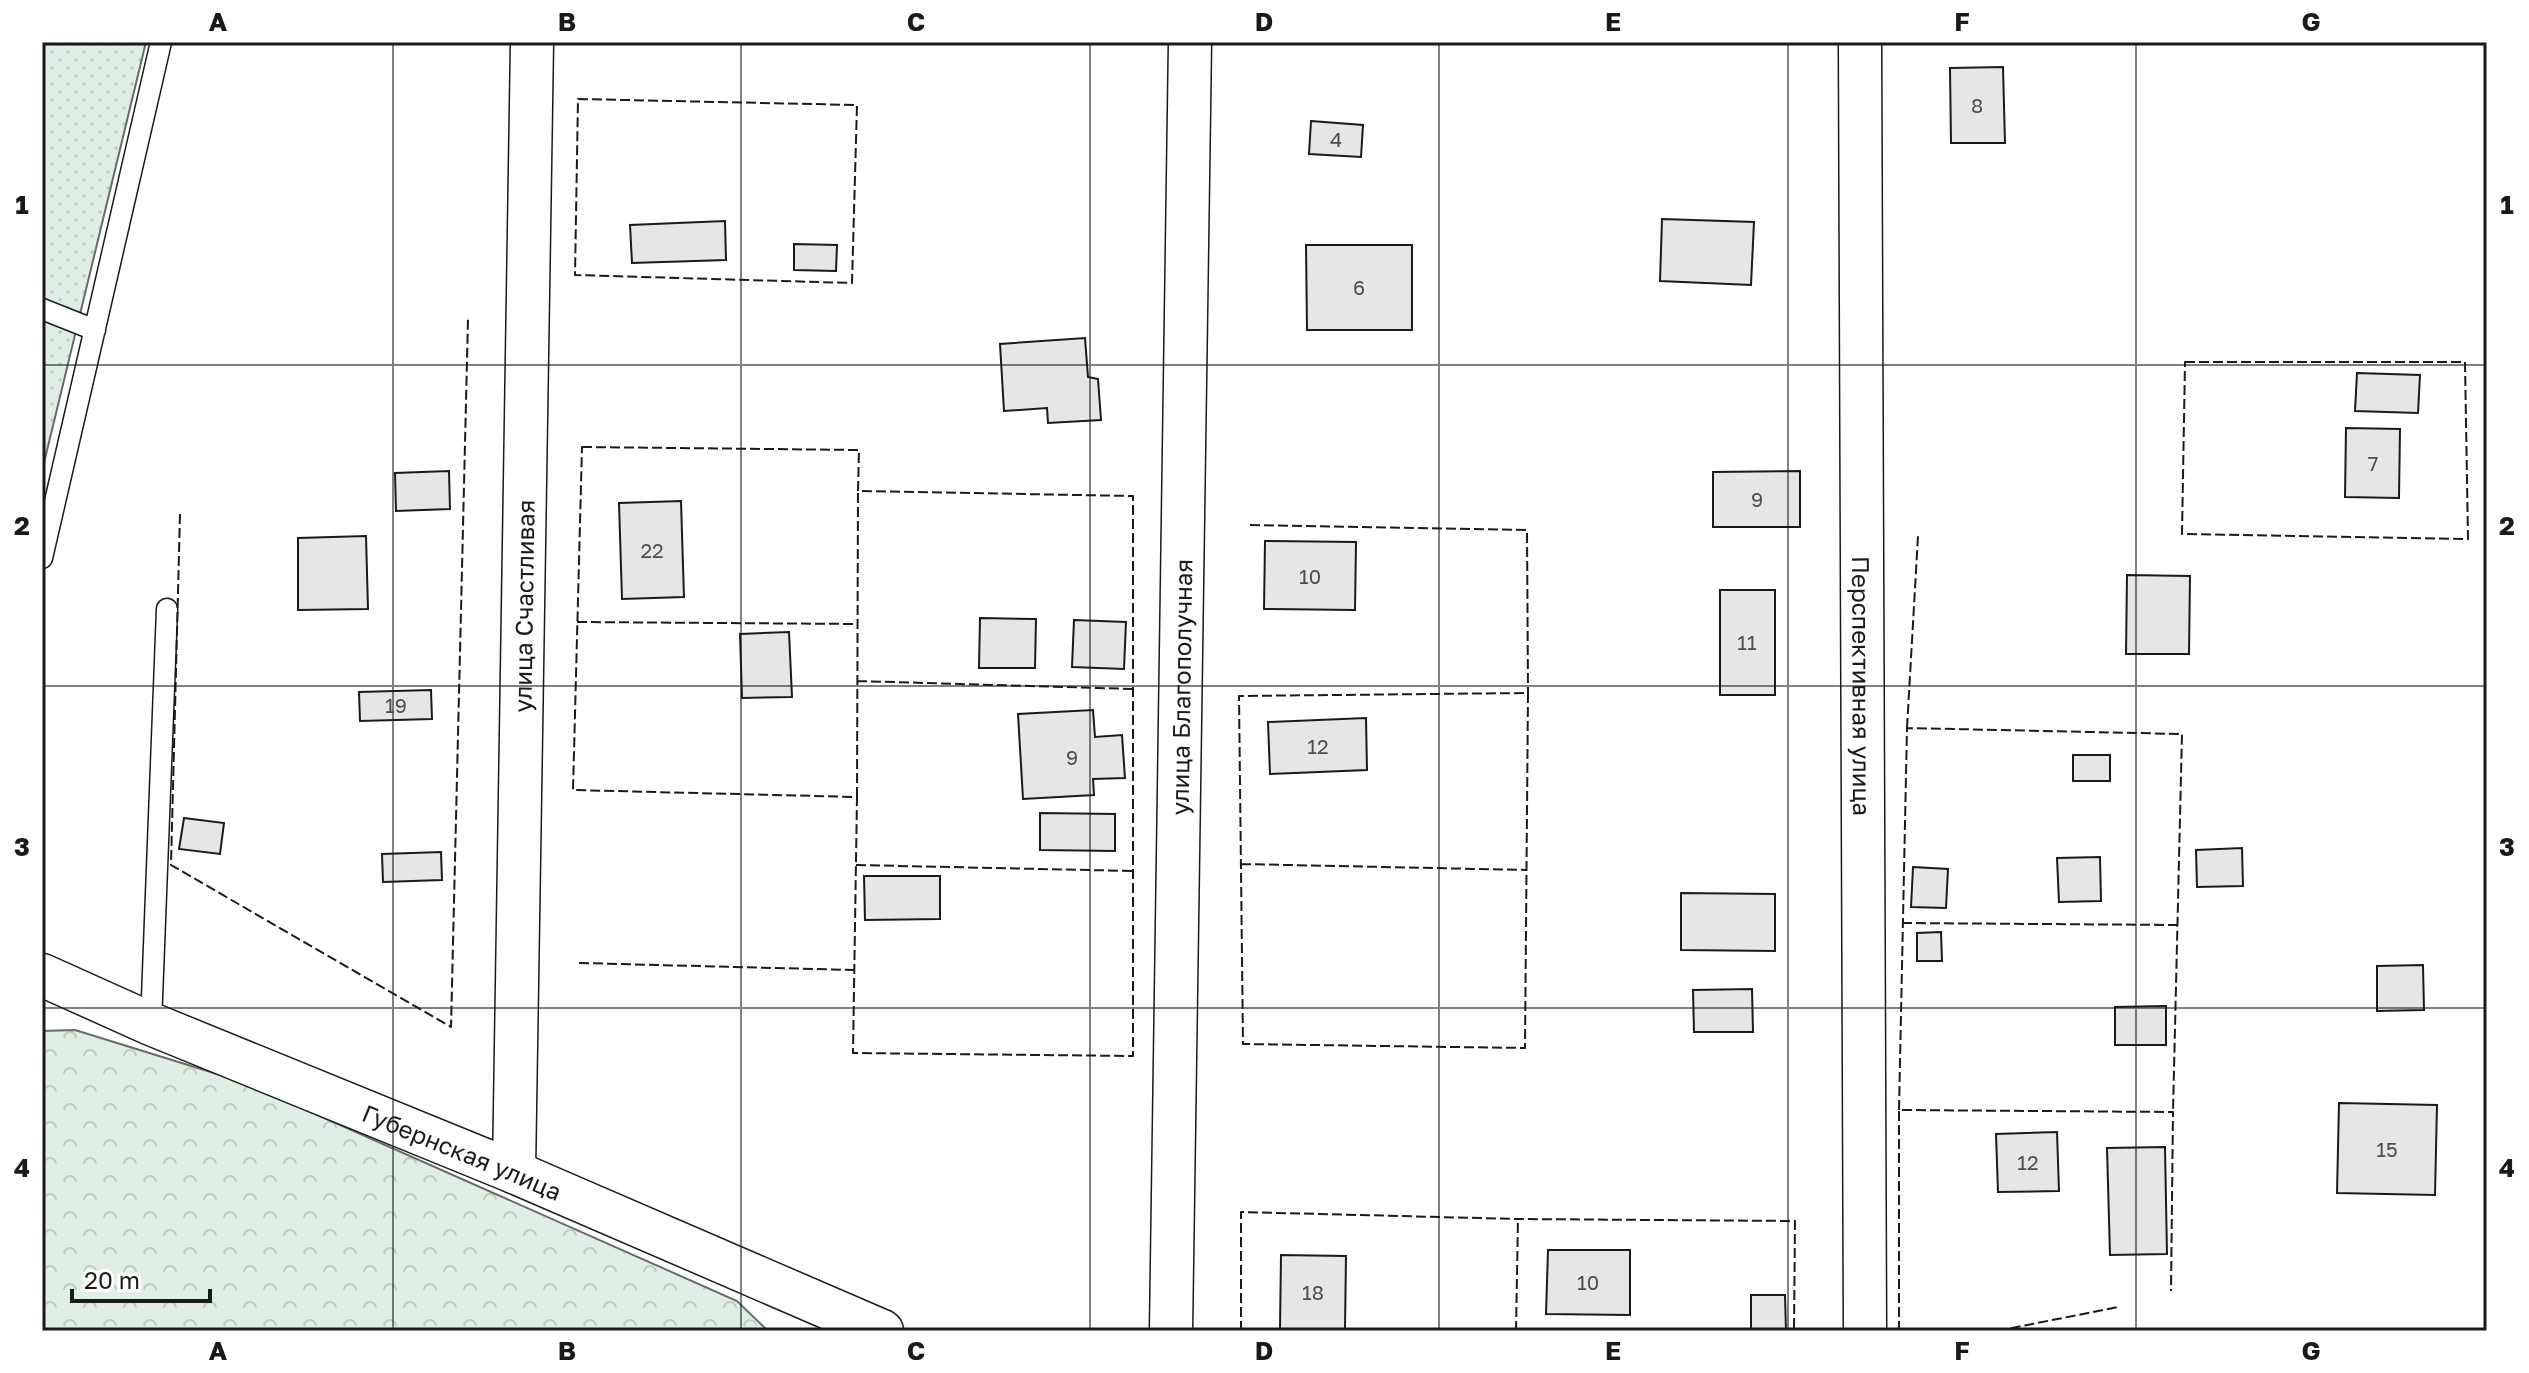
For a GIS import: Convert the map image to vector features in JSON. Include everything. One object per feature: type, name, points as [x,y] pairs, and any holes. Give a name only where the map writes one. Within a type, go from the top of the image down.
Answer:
[{"type":"street","name":"улица Счастливая","points":[[514,1172],[532,42]]},
{"type":"street","name":"улица Благополучная","points":[[1171,1331],[1190,42]]},
{"type":"street","name":"Перспективная улица","points":[[1860,42],[1865,1331]]},
{"type":"street","name":"Губернская улица","points":[[42,975],[151,1024],[514,1172],[882,1331]]},
{"type":"lane","points":[[42,558],[161,42]]},
{"type":"lane","points":[[42,309],[95,330]]},
{"type":"lane","points":[[151,1024],[167,609]]},
{"type":"green space","points":[[42,42],[146,42],[42,471]]},
{"type":"green space","points":[[75,1030],[243,1082],[737,1301],[768,1331],[42,1331],[42,1031]]},
{"type":"building","points":[[2003,67],[2005,143],[1951,143],[1950,68]]},
{"type":"building","points":[[1311,121],[1363,125],[1361,157],[1309,154]]},
{"type":"building","points":[[1662,219],[1754,222],[1751,285],[1660,281]]},
{"type":"building","points":[[725,221],[726,260],[632,263],[630,225]]},
{"type":"building","points":[[794,244],[837,245],[836,271],[794,270]]},
{"type":"building","points":[[1306,245],[1412,245],[1412,330],[1307,330]]},
{"type":"building","points":[[1085,338],[1088,377],[1098,379],[1101,420],[1048,423],[1047,408],[1004,411],[1000,344]]},
{"type":"building","points":[[2357,373],[2420,375],[2418,413],[2355,411]]},
{"type":"building","points":[[2346,428],[2400,429],[2399,498],[2345,497]]},
{"type":"building","points":[[449,471],[450,509],[396,511],[395,473]]},
{"type":"building","points":[[1800,471],[1800,527],[1713,527],[1713,472]]},
{"type":"building","points":[[681,501],[684,597],[622,599],[619,503]]},
{"type":"building","points":[[366,536],[368,609],[298,610],[298,538]]},
{"type":"building","points":[[1265,541],[1356,542],[1355,610],[1264,609]]},
{"type":"building","points":[[2127,575],[2190,576],[2189,654],[2126,654]]},
{"type":"building","points":[[1720,590],[1775,590],[1775,695],[1720,695]]},
{"type":"building","points":[[980,618],[1036,619],[1035,668],[979,668]]},
{"type":"building","points":[[1074,620],[1126,622],[1124,669],[1072,667]]},
{"type":"building","points":[[789,632],[792,697],[742,698],[740,634]]},
{"type":"building","points":[[431,690],[432,719],[360,721],[359,692]]},
{"type":"building","points":[[1093,710],[1095,737],[1122,735],[1125,778],[1093,779],[1094,795],[1023,799],[1018,714]]},
{"type":"building","points":[[1366,718],[1367,770],[1270,774],[1268,722]]},
{"type":"building","points":[[2073,755],[2110,755],[2110,781],[2073,781]]},
{"type":"building","points":[[1040,813],[1115,814],[1115,851],[1040,850]]},
{"type":"building","points":[[184,818],[224,823],[220,854],[179,849]]},
{"type":"building","points":[[2242,848],[2243,886],[2197,887],[2196,850]]},
{"type":"building","points":[[441,852],[442,880],[383,882],[382,854]]},
{"type":"building","points":[[2100,857],[2101,901],[2059,902],[2057,858]]},
{"type":"building","points":[[1913,867],[1948,869],[1946,908],[1911,907]]},
{"type":"building","points":[[864,876],[940,876],[940,919],[865,920]]},
{"type":"building","points":[[1681,893],[1775,894],[1775,951],[1681,950]]},
{"type":"building","points":[[1941,932],[1942,961],[1917,961],[1917,933]]},
{"type":"building","points":[[2423,965],[2424,1010],[2377,1011],[2377,966]]},
{"type":"building","points":[[1752,989],[1753,1032],[1694,1032],[1693,990]]},
{"type":"building","points":[[2166,1006],[2166,1045],[2115,1045],[2115,1007]]},
{"type":"building","points":[[2339,1103],[2437,1105],[2435,1195],[2337,1193]]},
{"type":"building","points":[[2057,1132],[2059,1191],[1998,1192],[1996,1134]]},
{"type":"building","points":[[2165,1147],[2167,1254],[2110,1255],[2107,1148]]},
{"type":"building","points":[[1548,1250],[1630,1250],[1630,1315],[1546,1314]]},
{"type":"building","points":[[1281,1255],[1346,1256],[1345,1329],[1280,1329]]},
{"type":"building","points":[[1751,1295],[1785,1295],[1786,1331],[1751,1331]]},
{"type":"fence","points":[[578,99],[857,105],[852,283],[575,275],[578,99]]},
{"type":"fence","points":[[180,514],[171,865],[451,1027],[468,319]]},
{"type":"fence","points":[[2185,362],[2465,362],[2468,539],[2182,534],[2185,362]]},
{"type":"fence","points":[[582,447],[859,450],[858,491],[1133,496],[1133,1056],[853,1053],[857,797],[573,790],[582,447]]},
{"type":"fence","points":[[857,797],[858,491]]},
{"type":"fence","points":[[1250,525],[1527,530],[1528,693]]},
{"type":"fence","points":[[1907,728],[1918,536]]},
{"type":"fence","points":[[577,622],[857,624]]},
{"type":"fence","points":[[857,681],[1133,689]]},
{"type":"fence","points":[[1528,693],[1525,1048],[1243,1044],[1239,696],[1528,693]]},
{"type":"fence","points":[[1899,1110],[1907,728],[2182,734],[2173,1112]]},
{"type":"fence","points":[[1241,864],[1527,870]]},
{"type":"fence","points":[[856,865],[1133,871]]},
{"type":"fence","points":[[1902,923],[2178,925]]},
{"type":"fence","points":[[579,963],[854,970]]},
{"type":"fence","points":[[1899,1331],[1899,1110],[2173,1112],[2171,1291]]},
{"type":"fence","points":[[1241,1331],[1241,1212],[1518,1219],[1795,1221],[1794,1331]]},
{"type":"fence","points":[[1516,1331],[1518,1219]]},
{"type":"fence","points":[[1997,1331],[2118,1307]]}]
